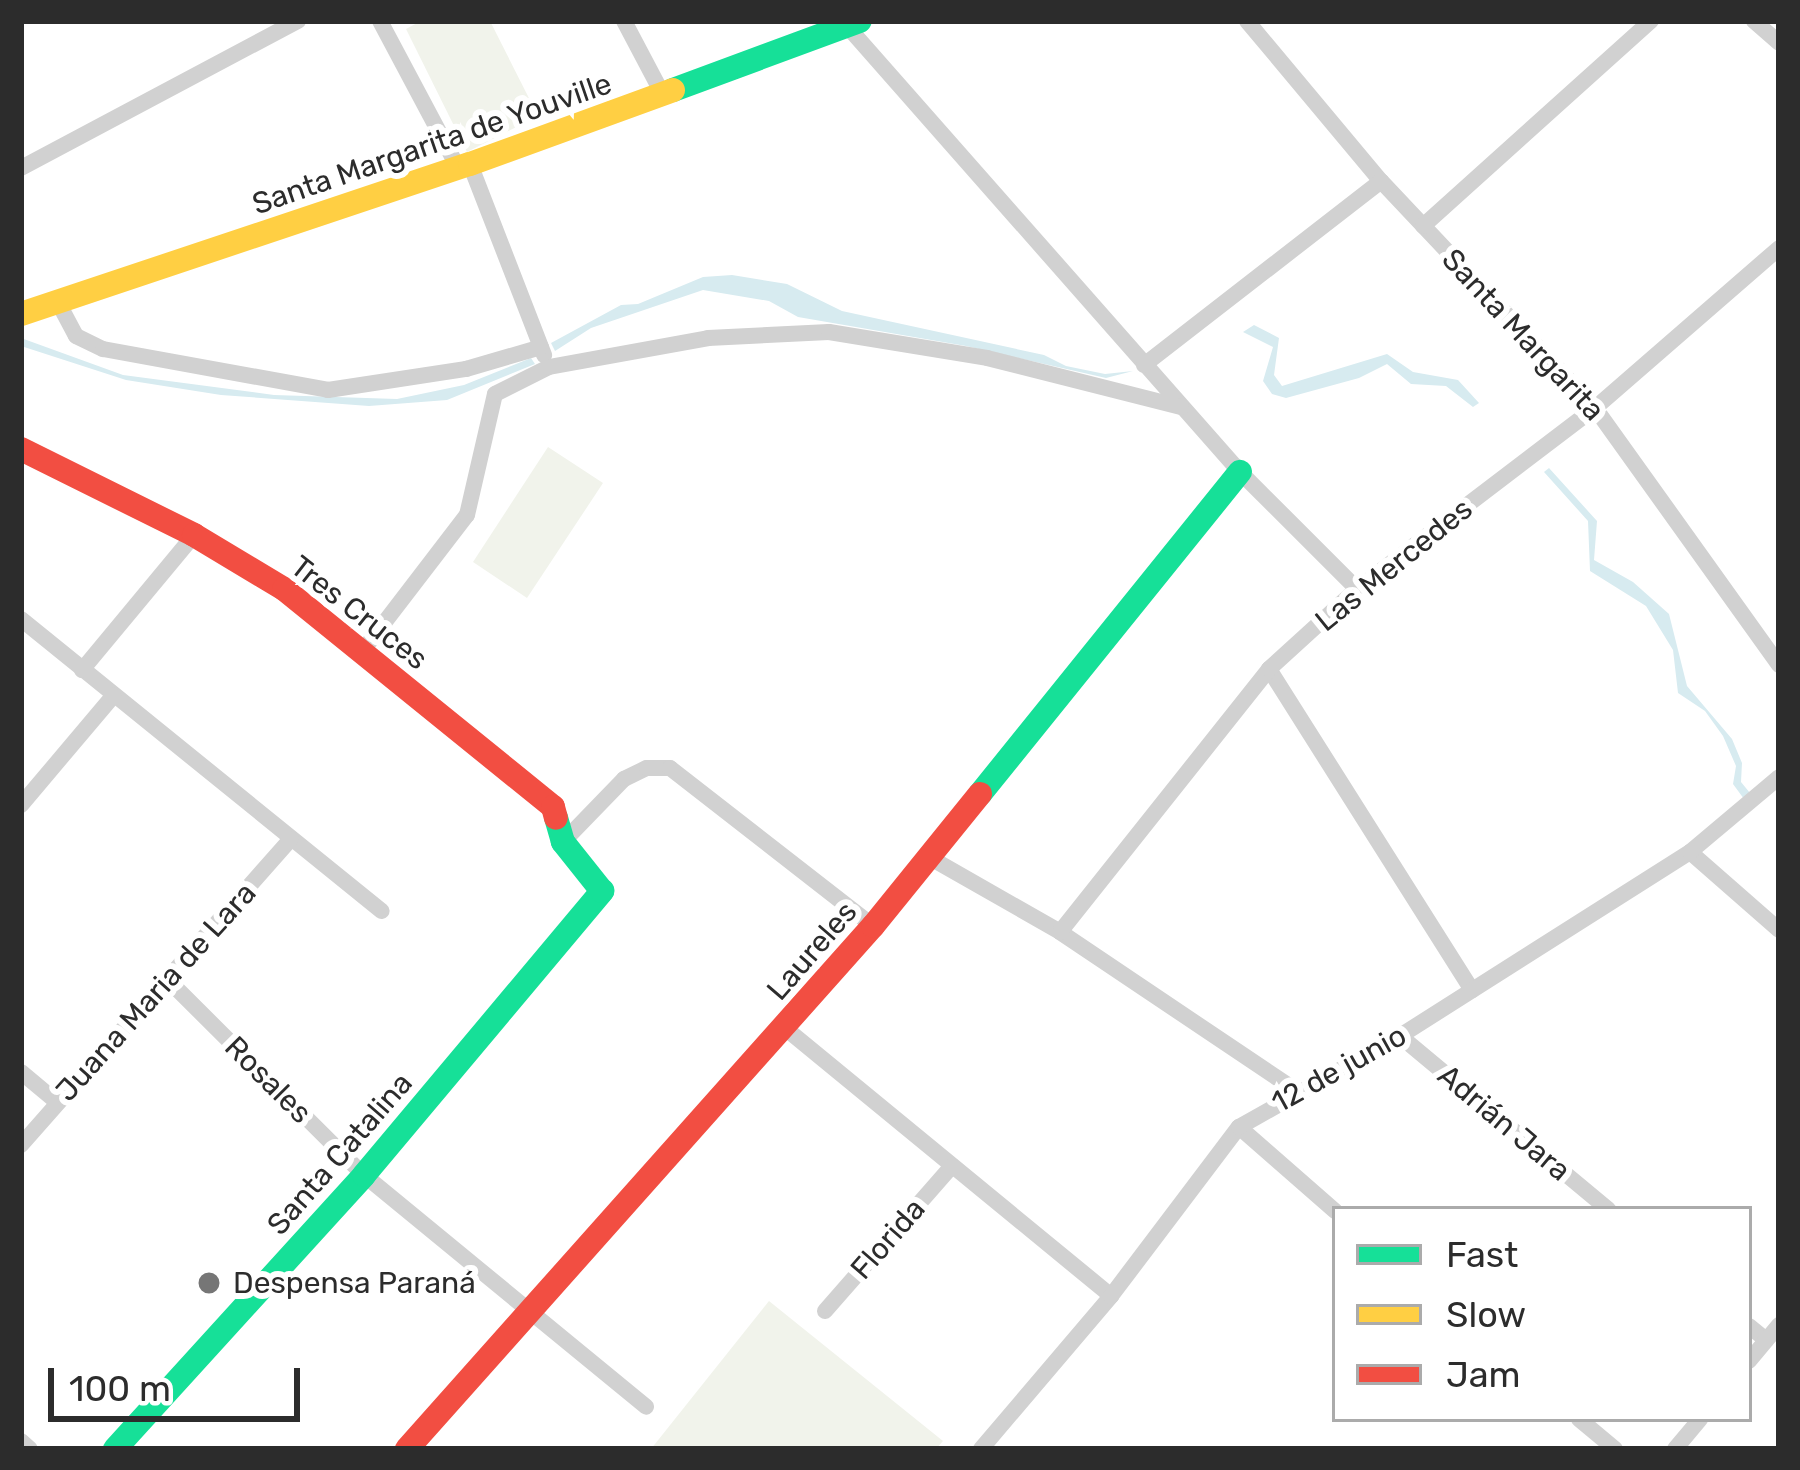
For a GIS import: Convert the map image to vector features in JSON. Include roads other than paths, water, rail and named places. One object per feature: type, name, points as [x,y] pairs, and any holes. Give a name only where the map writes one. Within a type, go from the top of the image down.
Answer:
[{"type":"street","points":[[21,168],[298,21]]},
{"type":"street","points":[[380,21],[464,166],[549,367]]},
{"type":"street","points":[[624,21],[662,95]]},
{"type":"street","name":"Santa Margarita","points":[[1247,21],[1381,181],[1594,408],[1779,665]]},
{"type":"street","points":[[1423,226],[1651,21]]},
{"type":"street","points":[[1754,21],[1779,43]]},
{"type":"street","points":[[854,23],[1181,407],[1357,590]]},
{"type":"street","name":"Santa Margarita de Youville","points":[[21,314],[464,166],[854,23]]},
{"type":"street","points":[[1144,365],[1381,181]]},
{"type":"street","name":"Las Mercedes","points":[[1060,932],[1269,669],[1357,590],[1594,408],[1779,248]]},
{"type":"street","points":[[59,304],[76,336],[103,349],[328,390],[466,369],[541,347]]},
{"type":"street","points":[[361,653],[467,515],[495,394],[549,367],[708,338],[829,332],[987,358],[1181,407]]},
{"type":"street","name":"Tres Cruces","points":[[21,449],[194,535],[284,589],[554,807],[563,842],[602,890]]},
{"type":"street","name":"Laureles","points":[[407,1449],[873,926],[1240,472]]},
{"type":"street","points":[[82,670],[194,535]]},
{"type":"street","points":[[21,619],[381,911]]},
{"type":"street","points":[[1269,669],[1472,990]]},
{"type":"street","points":[[21,805],[113,696]]},
{"type":"street","points":[[563,842],[624,779],[647,768],[670,768],[873,926]]},
{"type":"street","name":"12 de junio","points":[[981,1449],[1111,1296],[1239,1127],[1400,1036],[1690,852],[1779,777]]},
{"type":"street","name":"Juana Maria de Lara","points":[[21,1145],[291,839]]},
{"type":"street","points":[[1690,852],[1779,929]]},
{"type":"street","points":[[927,856],[1060,932],[1301,1094]]},
{"type":"street","name":"Santa Catalina","points":[[115,1449],[364,1175],[602,890]]},
{"type":"street","name":"Rosales","points":[[169,981],[364,1175],[646,1407]]},
{"type":"street","points":[[785,1028],[1111,1296]]},
{"type":"street","name":"Adrián Jara","points":[[1400,1036],[1604,1206]]},
{"type":"street","points":[[21,1072],[57,1102]]},
{"type":"street","points":[[1239,1127],[1332,1208]]},
{"type":"street","name":"Florida","points":[[825,1312],[952,1166]]},
{"type":"street","points":[[1752,1356],[1779,1325]]},
{"type":"street","points":[[1752,1328],[1766,1340]]},
{"type":"street","points":[[1583,1422],[1615,1449]]},
{"type":"street","points":[[1675,1449],[1698,1422]]},
{"type":"street","points":[[21,1441],[30,1449]]},
{"type":"place","name":"Despensa Paraná","points":[[209,1283]]}]
